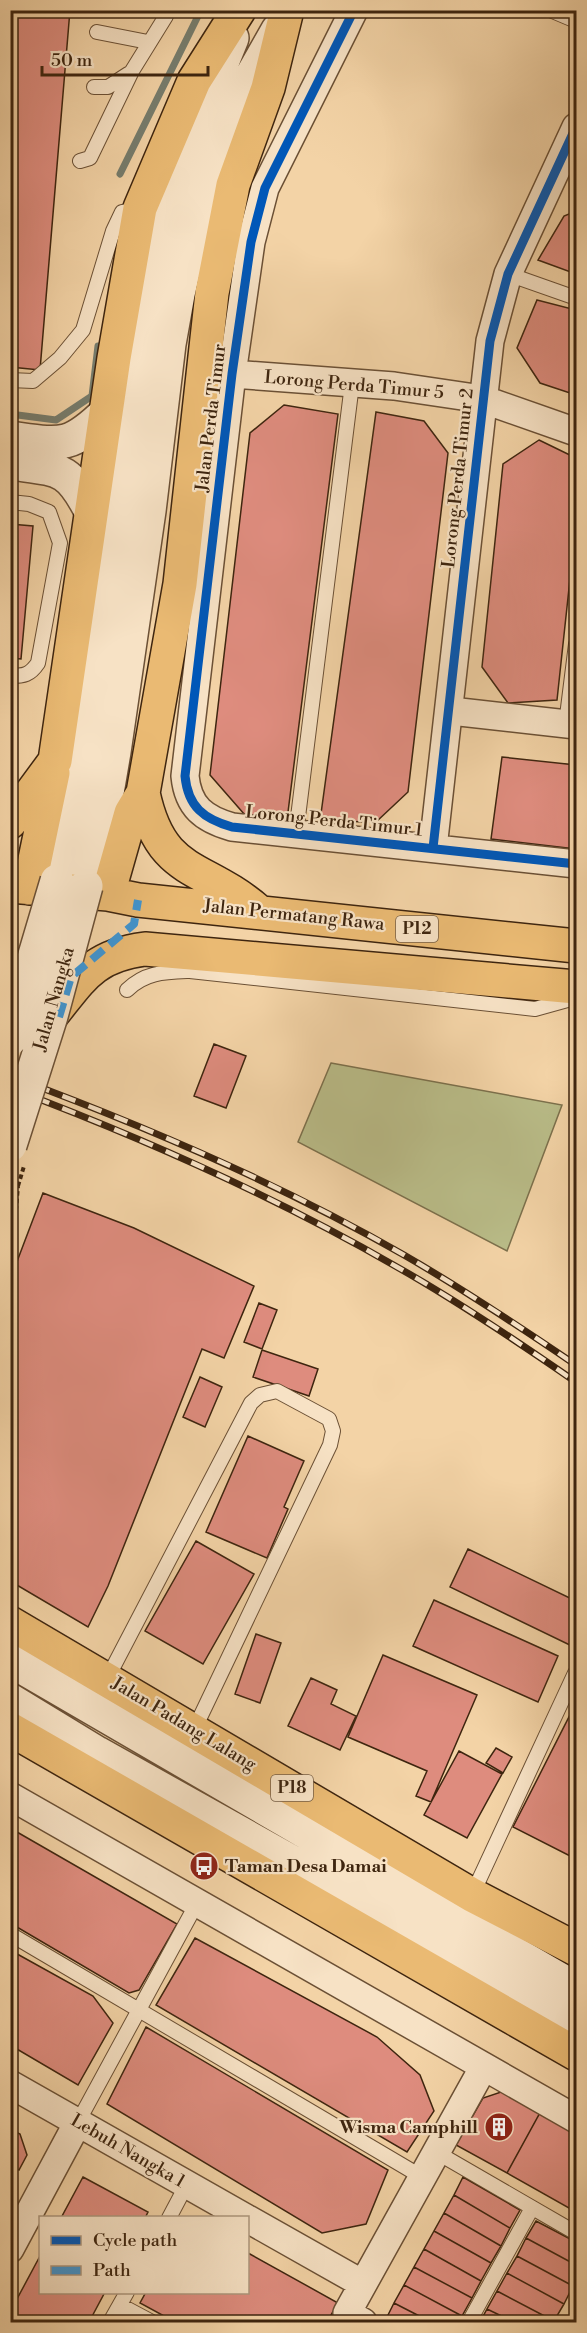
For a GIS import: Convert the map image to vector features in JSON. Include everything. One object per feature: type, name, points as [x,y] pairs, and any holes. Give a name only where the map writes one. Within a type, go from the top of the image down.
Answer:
[{"type":"main road","points":[[58,887],[55,761],[140,208],[194,81],[241,10]]},
{"type":"main road","points":[[58,887],[132,813],[142,793],[180,584],[214,282],[233,185],[268,88],[287,12]]},
{"type":"main road","points":[[10,822],[55,761]]},
{"type":"main road","points":[[142,793],[151,826],[172,856],[245,900],[258,911]]},
{"type":"main road","name":"Jalan Permatang Rawa","points":[[58,887],[138,900],[576,946]]},
{"type":"main road","points":[[51,1016],[85,974],[99,962],[112,956],[145,949],[576,987]]},
{"type":"main road","name":"Jalan Padang Lalang","points":[[10,1623],[472,1895],[576,1949]]},
{"type":"main road","points":[[10,1729],[576,2054]]},
{"type":"street","points":[[58,887],[75,814],[147,295],[170,202],[241,10]]},
{"type":"street","name":"Jalan Perda Timur","points":[[232,827],[205,817],[197,810],[190,800],[185,776],[232,374],[251,242],[265,188],[354,10]]},
{"type":"street","points":[[58,887],[102,822],[148,511],[169,344],[187,253],[225,136],[244,88],[287,12]]},
{"type":"street","name":"Lorong Perda Timur 2","points":[[433,848],[451,711],[481,432],[482,399],[490,341],[508,274],[568,159],[576,127]]},
{"type":"street","name":"Lorong Perda Timur 5","points":[[232,374],[405,387],[482,399],[576,432]]},
{"type":"street","points":[[10,438],[52,444],[70,442],[86,432],[107,412]]},
{"type":"street","points":[[10,464],[56,469],[69,476],[81,491],[92,513]]},
{"type":"street","points":[[451,711],[571,724]]},
{"type":"street","name":"Lorong Perda Timur 1","points":[[232,827],[576,864]]},
{"type":"street","name":"Jalan Nangka","points":[[10,1146],[51,1016],[58,887]]},
{"type":"street","name":"Jalan Nangka","points":[[10,1039],[58,887]]},
{"type":"street","points":[[10,1660],[576,1989]]},
{"type":"street","points":[[10,1700],[97,1753],[576,2021]]},
{"type":"street","points":[[10,1796],[576,2119]]},
{"type":"street","points":[[350,2319],[363,2284],[483,2068]]},
{"type":"street","name":"Lebuh Nangka 1","points":[[10,2084],[243,2216]]},
{"type":"street","points":[[12,2245],[78,2122]]},
{"type":"street","name":"Lebuh Nangka 1","points":[[249,2219],[363,2284]]},
{"type":"lane","points":[[80,161],[90,158],[132,70],[166,15],[166,10]]},
{"type":"lane","points":[[550,10],[576,21]]},
{"type":"lane","points":[[97,32],[148,42]]},
{"type":"lane","points":[[94,87],[118,83],[132,70]]},
{"type":"lane","points":[[10,380],[33,381],[60,358],[83,330],[117,222],[122,212],[140,208]]},
{"type":"lane","points":[[508,274],[576,298]]},
{"type":"lane","points":[[296,833],[352,384]]},
{"type":"lane","points":[[10,502],[29,504],[49,512],[60,543],[38,663],[32,672],[24,676],[10,676]]},
{"type":"lane","points":[[571,724],[576,644]]},
{"type":"lane","points":[[127,990],[138,979],[157,973],[190,971],[535,1009],[560,1000],[576,998]]},
{"type":"lane","points":[[106,1679],[251,1403],[260,1395],[276,1391],[329,1419],[333,1431],[330,1445],[194,1730]]},
{"type":"lane","points":[[472,1895],[575,1673]]},
{"type":"lane","points":[[78,2122],[197,1903]]},
{"type":"lane","points":[[10,1934],[422,2177]]},
{"type":"lane","points":[[436,2152],[576,2233]]},
{"type":"lane","points":[[169,2216],[187,2184]]},
{"type":"lane","points":[[469,2322],[532,2208]]},
{"type":"lane","points":[[110,2322],[123,2299],[152,2322]]},
{"type":"path","points":[[14,1233],[18,1186]]},
{"type":"green space","points":[[331,1063],[562,1105],[507,1251],[298,1142]]},
{"type":"building","points":[[10,10],[70,10],[40,370],[10,367]]},
{"type":"building","points":[[576,211],[576,274],[538,260],[564,216]]},
{"type":"building","points":[[537,300],[576,310],[576,395],[540,383],[517,348]]},
{"type":"building","points":[[284,405],[338,414],[287,820],[245,815],[210,775],[250,433]]},
{"type":"building","points":[[376,412],[424,421],[448,453],[408,792],[376,822],[320,821]]},
{"type":"building","points":[[539,440],[576,458],[576,523],[557,700],[508,703],[482,667],[503,464]]},
{"type":"building","points":[[10,524],[33,526],[21,659],[10,658]]},
{"type":"building","points":[[502,757],[576,765],[576,849],[491,839]]},
{"type":"building","points":[[214,1044],[246,1056],[226,1108],[194,1096]]},
{"type":"building","points":[[43,1193],[134,1228],[254,1286],[224,1358],[202,1349],[108,1586],[88,1627],[10,1581],[10,1280]]},
{"type":"building","points":[[259,1303],[277,1310],[262,1349],[244,1342]]},
{"type":"building","points":[[262,1350],[318,1369],[309,1396],[253,1377]]},
{"type":"building","points":[[200,1377],[222,1387],[205,1427],[183,1417]]},
{"type":"building","points":[[248,1436],[304,1461],[284,1507],[288,1509],[267,1558],[206,1532]]},
{"type":"building","points":[[196,1541],[254,1574],[203,1664],[145,1631]]},
{"type":"building","points":[[468,1549],[576,1601],[576,1648],[450,1587]]},
{"type":"building","points":[[434,1600],[558,1656],[538,1702],[413,1646]]},
{"type":"building","points":[[256,1634],[281,1643],[260,1703],[235,1694]]},
{"type":"building","points":[[383,1655],[477,1695],[431,1802],[416,1796],[427,1771],[348,1737]]},
{"type":"building","points":[[311,1678],[337,1690],[331,1704],[356,1716],[340,1750],[288,1726]]},
{"type":"building","points":[[572,1711],[576,1714],[576,1859],[513,1827]]},
{"type":"building","points":[[496,1748],[512,1757],[503,1773],[486,1763]]},
{"type":"building","points":[[459,1751],[502,1774],[467,1838],[424,1815]]},
{"type":"building","points":[[10,1828],[177,1924],[139,1990],[129,1993],[10,1923]]},
{"type":"building","points":[[195,1938],[377,2037],[420,2075],[434,2111],[407,2152],[156,2005]]},
{"type":"building","points":[[10,1950],[93,1996],[113,2023],[78,2085],[10,2045]]},
{"type":"building","points":[[146,2027],[388,2170],[366,2224],[322,2233],[107,2104]]},
{"type":"building","name":"Wisma Camphill","points":[[507,2090],[542,2109],[507,2173],[456,2145],[483,2098]]},
{"type":"building","points":[[542,2109],[576,2130],[576,2212],[507,2173]]},
{"type":"building","points":[[10,2129],[20,2134],[27,2155],[19,2170],[10,2166]]},
{"type":"building","points":[[83,2177],[148,2212],[146,2216],[62,2216]]},
{"type":"building","points":[[463,2177],[520,2210],[510,2228],[454,2195]]},
{"type":"building","points":[[454,2195],[510,2228],[501,2246],[444,2213]]},
{"type":"building","points":[[444,2213],[501,2246],[491,2263],[434,2231]]},
{"type":"building","points":[[536,2221],[576,2242],[576,2265],[526,2238]]},
{"type":"building","points":[[434,2231],[491,2263],[481,2281],[424,2249]]},
{"type":"building","points":[[526,2238],[576,2265],[576,2280],[573,2286],[517,2256]]},
{"type":"building","points":[[424,2249],[481,2281],[472,2298],[414,2267]]},
{"type":"building","points":[[249,2254],[338,2303],[327,2322],[175,2322],[140,2303],[145,2294],[249,2294]]},
{"type":"building","points":[[517,2256],[573,2286],[564,2304],[507,2273]]},
{"type":"building","points":[[39,2258],[39,2294],[104,2294],[89,2322],[10,2322],[10,2312]]},
{"type":"building","points":[[414,2267],[472,2298],[462,2316],[404,2285]]},
{"type":"building","points":[[507,2273],[564,2304],[554,2321],[497,2291]]},
{"type":"building","points":[[404,2285],[462,2316],[458,2322],[431,2322],[394,2303]]},
{"type":"building","points":[[497,2291],[554,2322],[514,2322],[487,2309]]},
{"type":"building","points":[[394,2303],[431,2322],[385,2321]]},
{"type":"building","points":[[487,2309],[514,2322],[480,2322]]},
{"type":"waterway","points":[[120,174],[201,10]]},
{"type":"waterway","points":[[10,414],[56,420],[92,396],[98,346]]},
{"type":"railway","points":[[10,1076],[211,1157],[309,1204],[426,1268],[576,1365]]},
{"type":"railway","points":[[10,1088],[158,1148],[303,1216],[443,1294],[576,1382]]},
{"type":"marked path","points":[[59,1017],[71,977],[134,924],[138,900]]},
{"type":"marked path","points":[[10,1234],[14,1233]]},
{"type":"cycle path","points":[[354,10],[265,188],[251,242],[232,374],[185,776],[187,787],[199,810],[213,820],[232,827],[576,864]]},
{"type":"cycle path","points":[[433,848],[490,341],[508,274],[576,127]]},
{"type":"place","name":"Taman Desa Damai","points":[[204,1866]]},
{"type":"place","name":"Wisma Camphill","points":[[499,2127]]}]
